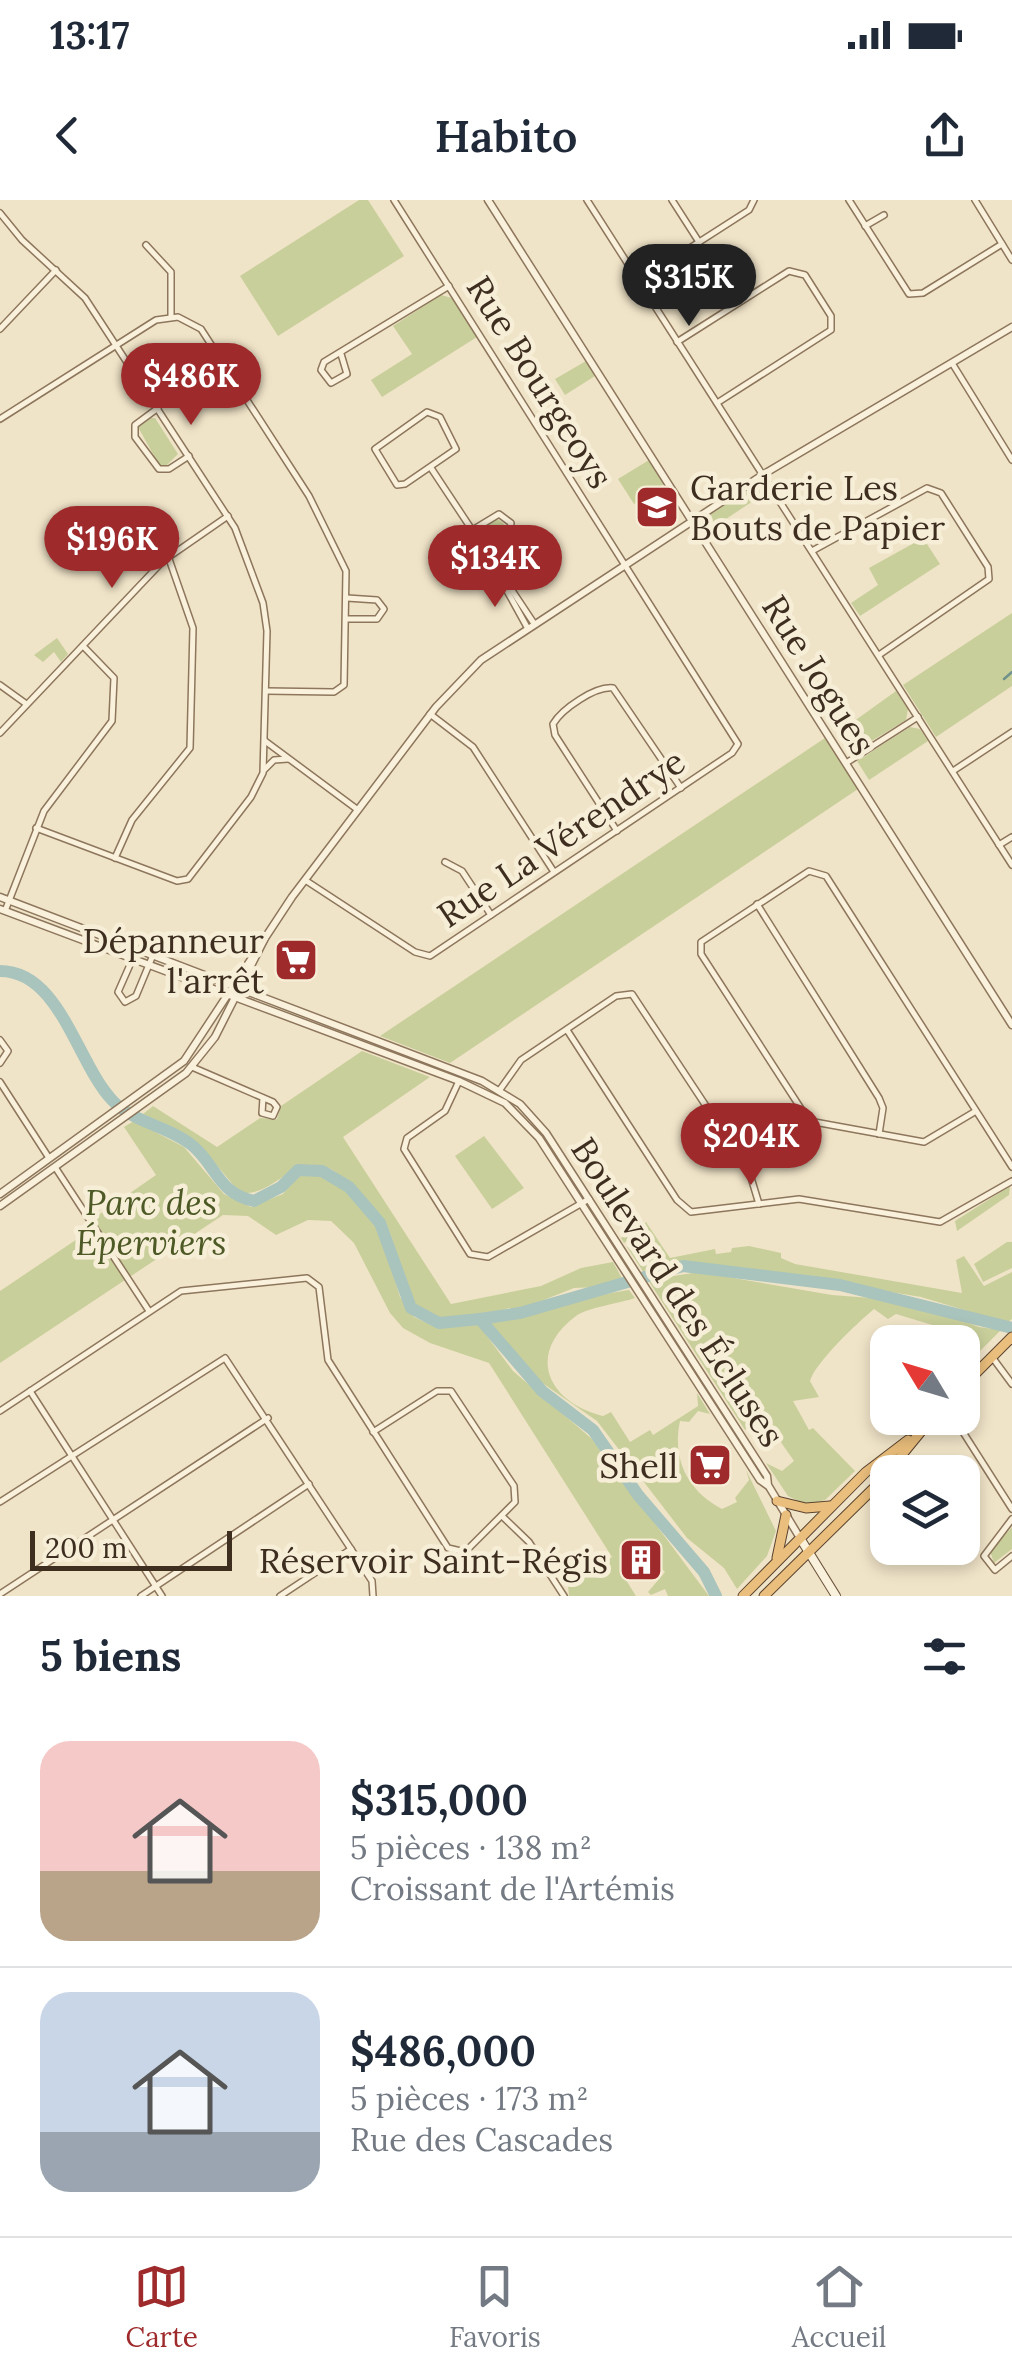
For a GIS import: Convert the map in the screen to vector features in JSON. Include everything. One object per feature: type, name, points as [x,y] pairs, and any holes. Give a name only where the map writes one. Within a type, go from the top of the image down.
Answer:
[{"type":"highway","points":[[980,1369],[1012,1336]]},
{"type":"highway","points":[[743,1596],[833,1505],[914,1435]]},
{"type":"highway","points":[[764,1596],[878,1484],[916,1435]]},
{"type":"highway","points":[[778,1501],[806,1508],[833,1505]]},
{"type":"highway","points":[[777,1561],[786,1515]]},
{"type":"main road","points":[[800,1538],[836,1596]]},
{"type":"street","name":"Rue Bourgeoys","points":[[394,200],[738,744]]},
{"type":"street","points":[[587,200],[1011,861]]},
{"type":"street","points":[[672,200],[699,242]]},
{"type":"street","points":[[638,281],[749,210],[754,200]]},
{"type":"street","points":[[849,200],[902,288],[914,295],[1002,244]]},
{"type":"street","points":[[975,200],[1012,260]]},
{"type":"street","name":"Rue Jogues","points":[[492,201],[1012,1024]]},
{"type":"street","points":[[0,214],[81,293],[228,516],[245,548],[264,608],[263,773]]},
{"type":"street","points":[[865,226],[884,214]]},
{"type":"street","points":[[146,245],[157,252],[171,272],[171,316]]},
{"type":"street","points":[[0,329],[56,270]]},
{"type":"street","points":[[676,342],[788,270],[802,271],[808,279],[831,316],[831,330],[717,404]]},
{"type":"street","points":[[341,354],[346,374],[331,384],[321,366],[449,286]]},
{"type":"street","points":[[0,420],[156,320],[171,316],[186,319],[204,333],[309,496],[346,571],[342,688],[334,692],[266,691]]},
{"type":"street","points":[[0,1194],[132,1103],[190,1055],[305,880],[430,714],[469,670],[530,624],[691,520],[1012,326]]},
{"type":"street","points":[[952,363],[1012,460]]},
{"type":"street","points":[[158,408],[135,424],[135,437],[159,469],[169,469],[189,456]]},
{"type":"street","points":[[432,412],[457,447],[431,468],[399,486],[375,449],[432,412]]},
{"type":"street","points":[[431,468],[530,624]]},
{"type":"street","points":[[812,551],[927,488],[941,493],[990,576],[985,584],[879,655]]},
{"type":"street","points":[[496,514],[508,519],[510,534],[452,570],[442,564],[443,548],[471,530],[496,514]]},
{"type":"street","points":[[0,732],[168,556],[228,516]]},
{"type":"street","points":[[115,858],[132,820],[190,748],[192,628],[168,556]]},
{"type":"street","points":[[346,619],[377,619],[384,609],[377,600],[347,598]]},
{"type":"street","points":[[2,910],[9,901],[36,828],[60,786],[96,747],[114,717],[114,678],[84,647]]},
{"type":"street","points":[[0,685],[25,703]]},
{"type":"street","points":[[617,831],[554,732],[559,716],[601,689],[613,688],[680,788]]},
{"type":"street","points":[[430,714],[473,747],[554,872]]},
{"type":"street","points":[[846,763],[918,717]]},
{"type":"street","points":[[952,771],[1012,732]]},
{"type":"street","points":[[264,742],[358,810]]},
{"type":"street","name":"Rue La Vérendrye","points":[[305,880],[423,956],[432,954],[735,751],[738,744]]},
{"type":"street","points":[[36,828],[184,881],[239,813],[263,773],[278,759],[294,761]]},
{"type":"street","points":[[1000,845],[1012,837]]},
{"type":"street","points":[[445,862],[462,871],[491,915]]},
{"type":"street","points":[[976,1111],[924,1142],[806,1118],[700,954],[700,944],[809,871],[820,871],[976,1111],[1012,1168]]},
{"type":"street","name":"Boulevard des Écluses","points":[[0,897],[498,1093],[528,1122],[586,1202],[767,1476],[768,1485],[800,1538]]},
{"type":"street","points":[[757,904],[882,1101],[879,1135]]},
{"type":"street","name":"Boulevard des Écluses","points":[[2,910],[461,1078]]},
{"type":"street","points":[[137,949],[118,992],[125,1002],[136,996],[153,956]]},
{"type":"street","points":[[498,1093],[519,1062],[619,994],[634,995],[749,1171],[759,1204]]},
{"type":"street","points":[[0,1206],[140,1108],[192,1066],[215,1037],[230,996]]},
{"type":"street","points":[[567,1030],[681,1205],[700,1214],[802,1199],[940,1222],[1012,1180]]},
{"type":"street","points":[[0,1040],[8,1051],[0,1063]]},
{"type":"street","points":[[192,1066],[263,1098]]},
{"type":"street","points":[[461,1078],[445,1111],[407,1138],[404,1148],[470,1254],[476,1258],[491,1256],[586,1202]]},
{"type":"street","points":[[0,1082],[148,1311]]},
{"type":"street","points":[[0,1411],[188,1288],[304,1278],[314,1281],[319,1290],[325,1355],[373,1432],[446,1546],[457,1554],[468,1550],[516,1496],[447,1389],[437,1390],[373,1432]]},
{"type":"street","points":[[992,1357],[1011,1382]]},
{"type":"street","points":[[0,1502],[225,1358],[372,1581],[373,1596]]},
{"type":"street","points":[[30,1391],[162,1596]]},
{"type":"street","points":[[0,1594],[268,1418]]},
{"type":"street","points":[[965,1435],[1012,1509]]},
{"type":"street","points":[[141,1596],[309,1484]]},
{"type":"street","points":[[502,1516],[528,1540],[564,1596]]},
{"type":"street","points":[[1012,1519],[984,1556],[995,1570],[1012,1556]]},
{"type":"street","points":[[280,1596],[351,1549]]},
{"type":"green space","points":[[359,200],[368,200],[404,256],[278,336],[240,276]]},
{"type":"green space","points":[[441,295],[452,298],[477,337],[382,397],[371,380],[412,354],[393,326]]},
{"type":"green space","points":[[586,361],[595,376],[565,395],[555,379]]},
{"type":"green space","points":[[155,418],[178,454],[166,466],[159,465],[138,427]]},
{"type":"green space","points":[[649,460],[664,484],[634,504],[618,479]]},
{"type":"green space","points":[[756,485],[768,491],[711,529],[706,523],[709,515]]},
{"type":"green space","points":[[494,519],[506,531],[494,543],[482,531]]},
{"type":"green space","points":[[923,538],[940,564],[860,616],[851,603],[878,585],[869,568]]},
{"type":"green space","points":[[466,539],[475,552],[455,565],[448,564],[445,552]]},
{"type":"green space","points":[[1012,613],[1012,686],[936,737],[903,685]]},
{"type":"green space","points":[[57,638],[68,654],[61,662],[54,652],[43,662],[34,655]]},
{"type":"green space","points":[[896,691],[908,709],[906,720],[852,753],[839,732]]},
{"type":"green space","points":[[910,727],[920,729],[928,741],[869,780],[857,761]]},
{"type":"green space","points":[[825,738],[858,789],[450,1063],[380,1036]]},
{"type":"green space","points":[[362,1051],[430,1077],[343,1137],[451,1304],[541,1286],[581,1268],[613,1262],[623,1280],[602,1287],[574,1288],[516,1311],[509,1308],[466,1318],[436,1317],[412,1304],[404,1292],[392,1239],[384,1222],[333,1170],[313,1165],[302,1167],[263,1189],[240,1193],[198,1143],[143,1114],[153,1106],[217,1147],[260,1118],[277,1119],[281,1106]]},
{"type":"green space","name":"Parc des Éperviers","points":[[134,1121],[184,1147],[224,1194],[251,1207],[283,1194],[299,1173],[319,1174],[354,1195],[380,1231],[400,1297],[414,1317],[438,1328],[478,1324],[513,1371],[592,1439],[709,1596],[668,1596],[665,1589],[651,1595],[648,1592],[665,1572],[657,1564],[648,1568],[655,1555],[645,1546],[621,1572],[636,1596],[569,1596],[568,1586],[612,1557],[489,1363],[430,1343],[403,1328],[390,1313],[354,1243],[331,1221],[308,1220],[276,1235],[248,1216],[223,1215],[0,1363],[0,1291],[98,1225],[94,1218],[156,1175],[124,1127]]},
{"type":"green space","points":[[484,1136],[524,1188],[492,1209],[455,1156]]},
{"type":"green space","points":[[1010,1186],[1009,1195],[957,1231],[955,1221]]},
{"type":"green space","points":[[646,1222],[670,1258],[715,1249],[716,1254],[731,1252],[732,1248],[749,1246],[781,1253],[781,1258],[795,1264],[962,1293],[956,1260],[964,1256],[984,1286],[1012,1272],[1012,1319],[1007,1323],[921,1297],[746,1268],[693,1264],[644,1273],[627,1247],[632,1246],[641,1258],[654,1248],[642,1231],[624,1243],[621,1238]]},
{"type":"green space","points":[[1012,1242],[1012,1268],[983,1282],[974,1264]]},
{"type":"green space","points":[[699,1272],[832,1295],[910,1301],[974,1325],[932,1325],[896,1314],[888,1319],[874,1309],[838,1344],[810,1381],[819,1397],[793,1401],[809,1430],[813,1428],[855,1471],[825,1500],[806,1505],[788,1496],[766,1463],[782,1471],[794,1461],[764,1418],[745,1430],[648,1280]]},
{"type":"green space","points":[[629,1290],[635,1298],[581,1313],[560,1331],[551,1346],[550,1375],[557,1389],[584,1410],[603,1416],[611,1412],[630,1442],[650,1430],[653,1435],[698,1406],[697,1393],[710,1414],[698,1411],[689,1422],[680,1421],[678,1435],[681,1461],[691,1483],[722,1509],[737,1502],[735,1498],[749,1480],[746,1470],[776,1531],[767,1556],[737,1589],[724,1568],[687,1538],[597,1421],[528,1373],[489,1323],[489,1319]]},
{"type":"green space","points":[[980,1327],[1001,1330],[980,1351]]},
{"type":"green space","points":[[1012,1527],[1012,1549],[994,1563],[990,1551]]},
{"type":"waterway","points":[[1004,679],[1012,672]]},
{"type":"waterway","points":[[0,971],[21,975],[53,1002],[112,1100],[130,1114],[193,1146],[233,1192],[254,1201],[281,1187],[298,1170],[322,1171],[349,1187],[380,1223],[411,1308],[439,1323],[480,1319],[542,1391],[593,1430],[638,1495],[704,1572],[716,1596]]},
{"type":"waterway","points":[[480,1319],[520,1313],[683,1266],[840,1285],[1012,1328]]},
{"type":"place","name":"Garderie Les Bouts de Papier","points":[[657,507]]},
{"type":"place","name":"Dépanneur l'arrêt","points":[[296,960]]},
{"type":"place","name":"Shell","points":[[710,1465]]},
{"type":"place","name":"Réservoir Saint-Régis","points":[[641,1560]]}]
